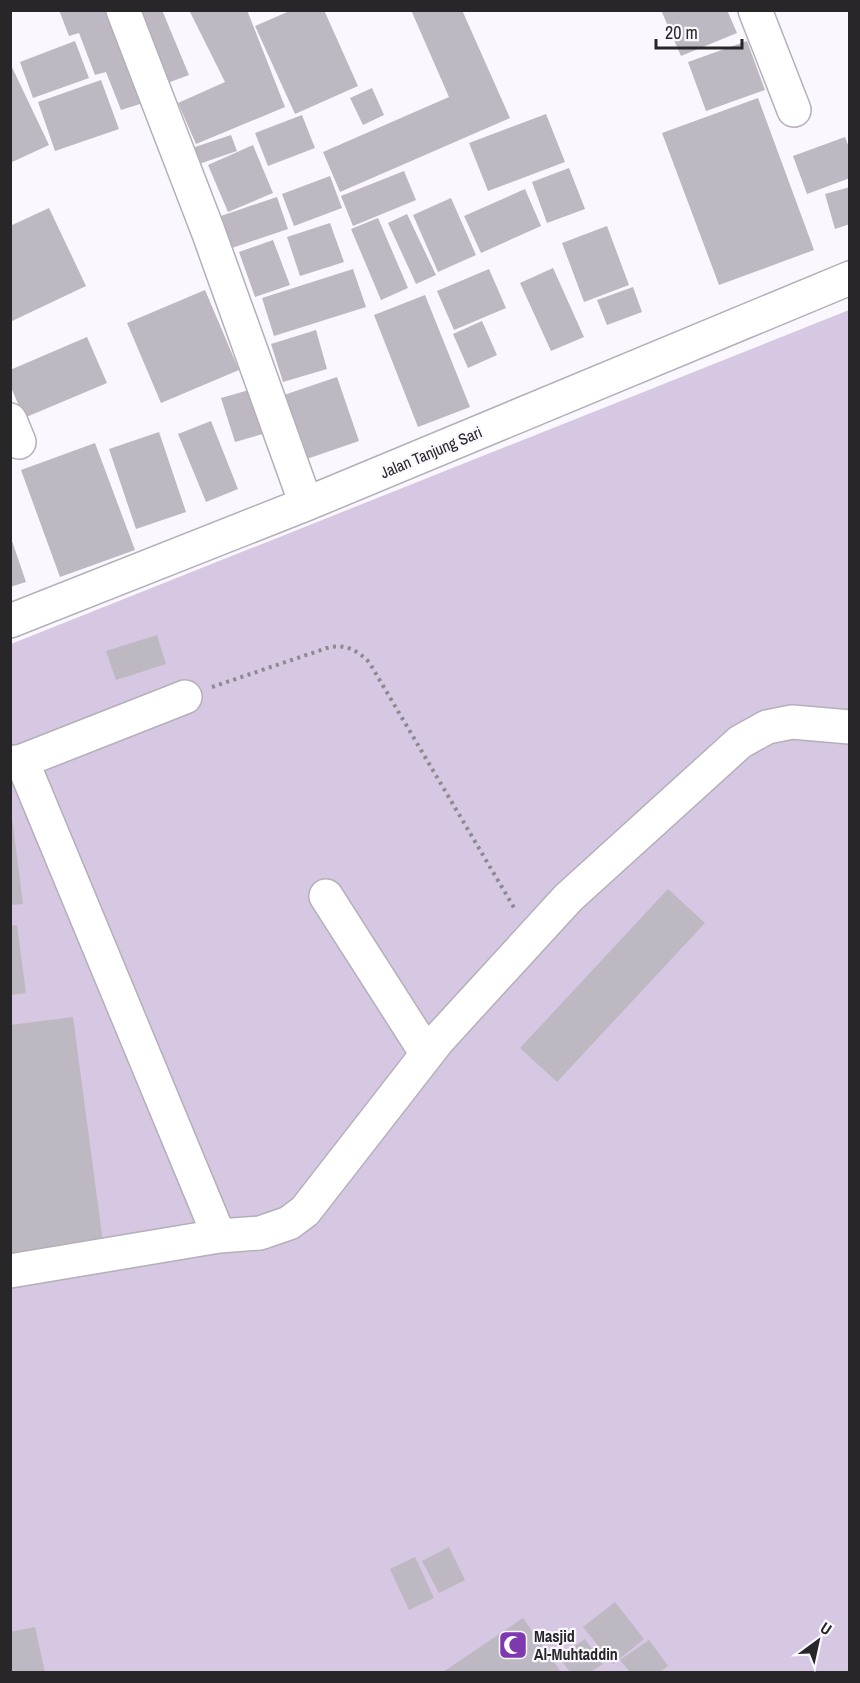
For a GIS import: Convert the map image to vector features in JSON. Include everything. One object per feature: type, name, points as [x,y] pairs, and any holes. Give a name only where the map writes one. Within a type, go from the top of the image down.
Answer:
[{"type":"street","points":[[123,10],[208,231],[306,504]]},
{"type":"street","points":[[755,10],[794,110]]},
{"type":"street","name":"Jalan Tanjung Sari","points":[[10,621],[306,504],[849,278]]},
{"type":"street","points":[[185,697],[16,762],[219,1236]]},
{"type":"street","points":[[10,1271],[219,1236],[260,1233],[289,1223],[305,1211],[438,1040],[568,898],[740,742],[767,727],[792,722],[849,727]]},
{"type":"street","points":[[326,896],[427,1054]]},
{"type":"path","points":[[185,697],[336,645],[357,651],[369,662],[532,937]]},
{"type":"shaded area","points":[[849,310],[849,1672],[11,1672],[11,644]]},
{"type":"building","points":[[59,10],[119,10],[156,99],[121,110],[106,72],[95,75],[79,33],[69,36]]},
{"type":"building","points":[[135,10],[162,10],[189,75],[165,84]]},
{"type":"building","points":[[189,10],[247,10],[285,107],[196,144],[178,103],[225,82]]},
{"type":"building","points":[[292,10],[324,10],[358,86],[295,114],[255,26]]},
{"type":"building","points":[[411,10],[462,10],[510,118],[340,192],[323,152],[449,97]]},
{"type":"building","points":[[661,10],[727,10],[737,33],[681,56]]},
{"type":"building","points":[[75,41],[89,78],[33,98],[20,62]]},
{"type":"building","points":[[747,41],[765,90],[706,111],[688,62]]},
{"type":"building","points":[[10,63],[49,145],[10,163]]},
{"type":"building","points":[[101,80],[119,129],[55,151],[38,102]]},
{"type":"building","points":[[372,88],[384,115],[363,125],[350,98]]},
{"type":"building","points":[[758,98],[814,250],[719,285],[662,133]]},
{"type":"building","points":[[546,114],[565,162],[488,191],[469,143]]},
{"type":"building","points":[[302,115],[315,148],[268,166],[255,133]]},
{"type":"building","points":[[231,135],[237,151],[199,164],[192,148]]},
{"type":"building","points":[[845,137],[850,150],[850,178],[807,194],[793,156]]},
{"type":"building","points":[[253,145],[273,193],[228,212],[208,165]]},
{"type":"building","points":[[569,168],[585,209],[547,223],[532,182]]},
{"type":"building","points":[[404,171],[416,200],[353,226],[341,196]]},
{"type":"building","points":[[330,176],[342,208],[294,226],[282,194]]},
{"type":"building","points":[[850,187],[850,224],[835,229],[825,194]]},
{"type":"building","points":[[525,189],[541,226],[481,253],[464,216]]},
{"type":"building","points":[[277,197],[288,229],[226,250],[215,218]]},
{"type":"building","points":[[451,198],[476,255],[438,272],[413,215]]},
{"type":"building","points":[[49,208],[86,286],[10,322],[10,226]]},
{"type":"building","points":[[407,214],[436,275],[416,284],[388,223]]},
{"type":"building","points":[[378,218],[408,288],[381,300],[351,229]]},
{"type":"building","points":[[330,223],[344,262],[300,276],[287,237]]},
{"type":"building","points":[[607,226],[629,285],[584,302],[562,243]]},
{"type":"building","points":[[273,240],[290,285],[255,297],[239,252]]},
{"type":"building","points":[[553,268],[584,337],[551,351],[520,283]]},
{"type":"building","points":[[353,269],[366,307],[274,336],[262,298]]},
{"type":"building","points":[[489,269],[506,308],[454,330],[437,291]]},
{"type":"building","points":[[633,287],[642,312],[607,325],[597,300]]},
{"type":"building","points":[[205,290],[239,370],[161,403],[127,323]]},
{"type":"building","points":[[425,295],[470,407],[418,427],[374,315]]},
{"type":"building","points":[[482,321],[497,355],[468,368],[453,334]]},
{"type":"building","points":[[316,330],[327,369],[283,382],[271,344]]},
{"type":"building","points":[[87,337],[107,383],[24,418],[10,385],[10,370]]},
{"type":"building","points":[[337,377],[359,441],[301,461],[278,397]]},
{"type":"building","points":[[263,386],[277,430],[235,442],[221,398]]},
{"type":"building","points":[[211,421],[238,489],[206,502],[178,434]]},
{"type":"building","points":[[159,432],[186,512],[136,529],[109,449]]},
{"type":"building","points":[[95,443],[135,550],[60,577],[21,470]]},
{"type":"building","points":[[10,535],[26,582],[10,587]]},
{"type":"building","points":[[157,635],[166,664],[116,680],[106,651]]},
{"type":"building","points":[[10,818],[12,818],[23,904],[10,905]]},
{"type":"building","points":[[668,889],[705,923],[557,1082],[520,1048]]},
{"type":"building","points":[[17,925],[26,993],[10,995],[10,926]]},
{"type":"building","points":[[73,1017],[104,1250],[10,1262],[10,1025]]},
{"type":"building","points":[[449,1547],[465,1580],[439,1593],[422,1561]]},
{"type":"building","points":[[415,1557],[434,1598],[409,1610],[390,1569]]},
{"type":"building","points":[[615,1602],[644,1639],[613,1664],[583,1627]]},
{"type":"building","name":"Masjid Al-Muhtaddin","points":[[523,1618],[561,1672],[443,1672]]},
{"type":"building","points":[[35,1627],[45,1672],[10,1672],[10,1632]]},
{"type":"building","points":[[585,1639],[603,1664],[591,1672],[570,1672],[559,1657]]},
{"type":"building","points":[[649,1640],[668,1666],[660,1672],[630,1672],[620,1660]]},
{"type":"place","name":"Masjid Al-Muhtaddin","points":[[513,1645]]}]
